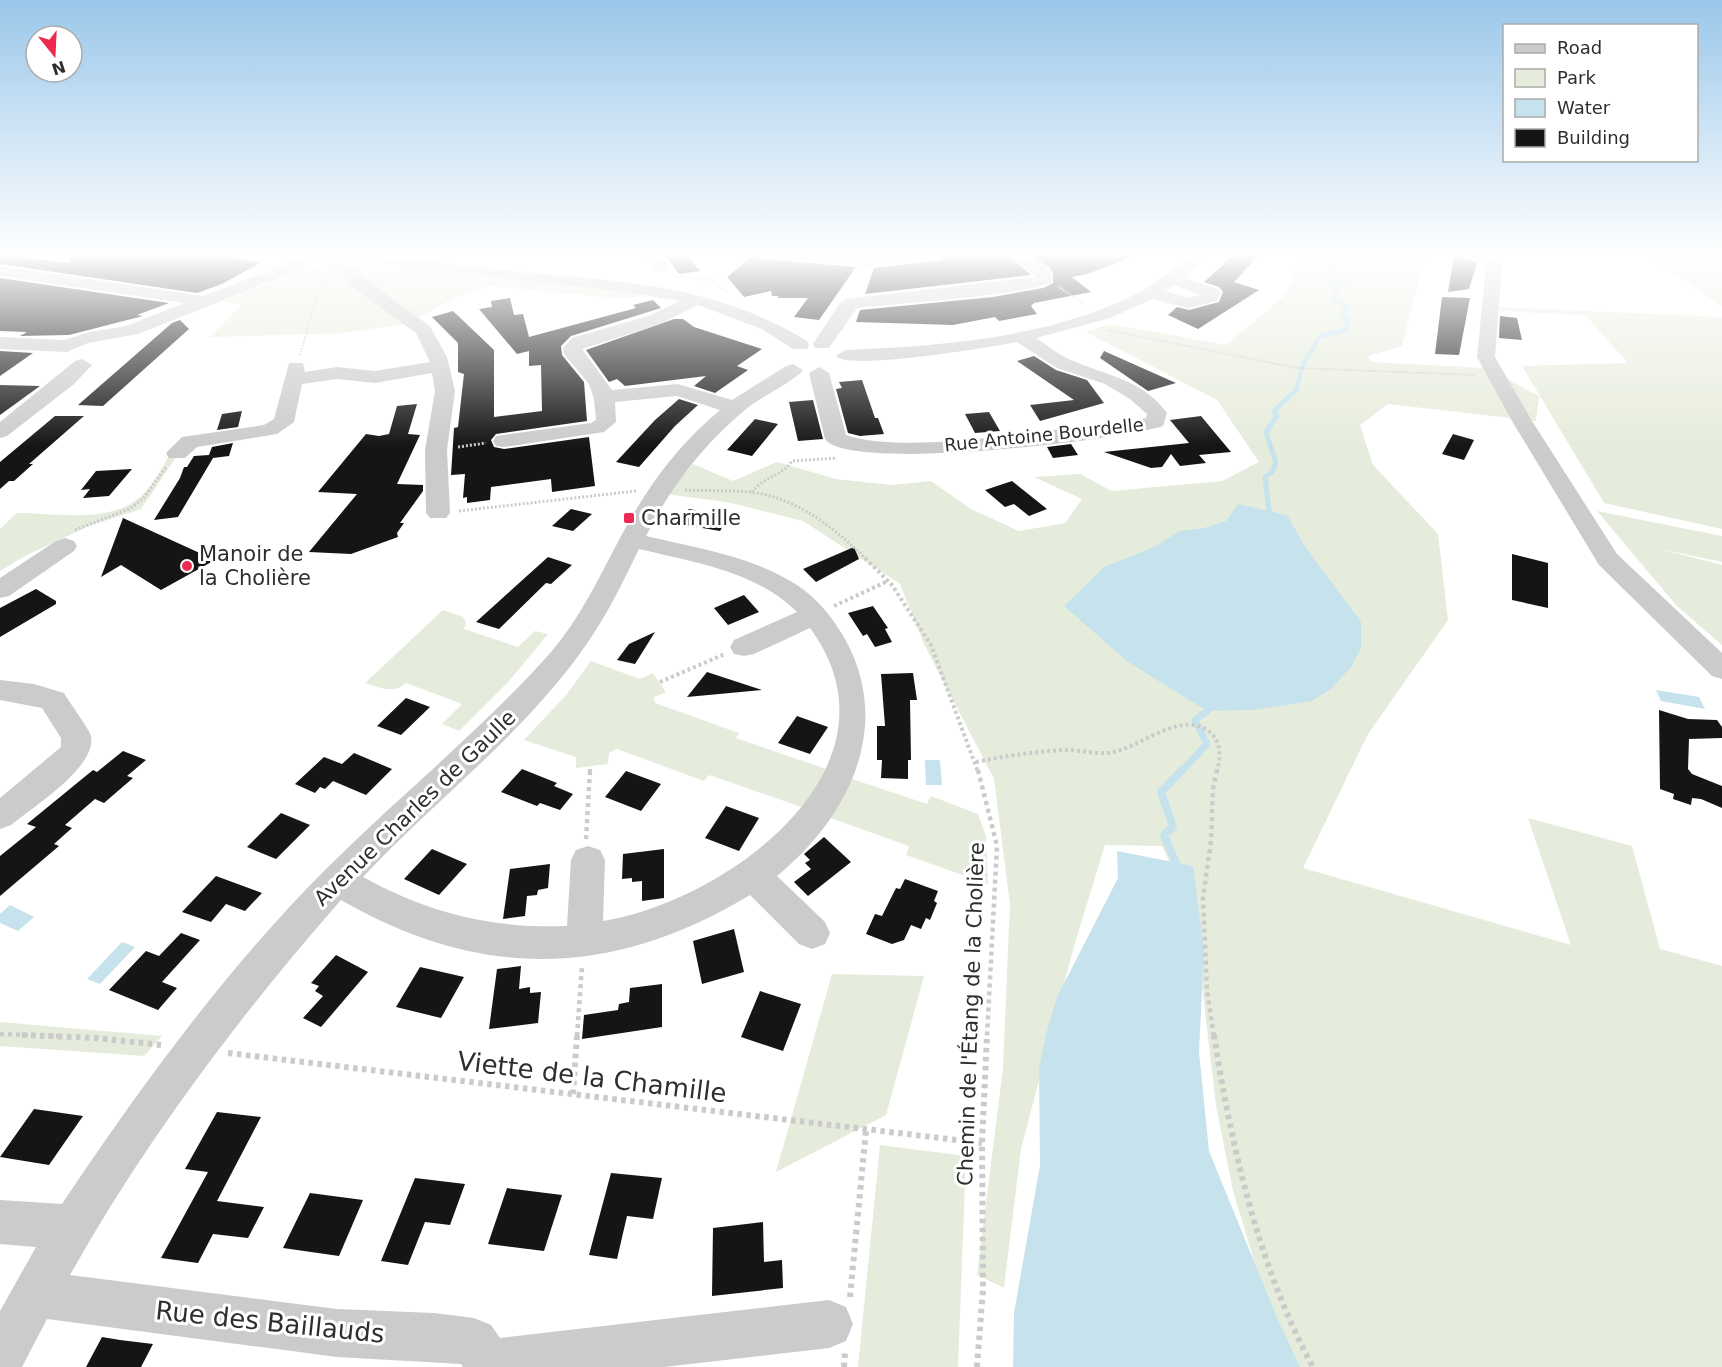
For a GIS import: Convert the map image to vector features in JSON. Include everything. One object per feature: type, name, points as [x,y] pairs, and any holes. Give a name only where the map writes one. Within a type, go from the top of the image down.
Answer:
[{"type":"street","points":[[0,344],[75,354],[101,353],[112,340],[165,318]]},
{"type":"street","points":[[407,318],[424,330],[441,366],[445,391],[436,450],[438,513]]},
{"type":"street","points":[[504,441],[597,428],[606,422],[606,397],[602,386],[573,354],[572,348],[579,342],[658,318]]},
{"type":"street","points":[[753,318],[800,345]]},
{"type":"street","points":[[822,344],[839,318]]},
{"type":"street","points":[[845,356],[933,350],[1020,336],[1088,318]]},
{"type":"street","points":[[1489,318],[1486,357],[1552,472],[1608,558],[1722,669]]},
{"type":"street","name":"Rue Antoine Bourdelle","points":[[854,447],[919,449],[1143,426],[1156,422],[1157,413],[1137,395],[1112,380],[1064,364],[1020,336]]},
{"type":"street","points":[[822,344],[839,349],[845,356],[838,367],[819,373],[793,370],[783,364],[781,357],[788,350],[800,345],[822,344]]},
{"type":"street","points":[[0,432],[67,380],[75,354]]},
{"type":"street","points":[[188,440],[270,430],[285,422],[295,373],[375,376],[441,366]]},
{"type":"street","name":"Avenue Charles de Gaulle","points":[[3,1349],[73,1227],[197,1050],[259,967],[338,880],[401,816],[509,719],[565,653],[614,577],[662,488],[696,444],[735,408],[793,370]]},
{"type":"street","points":[[819,373],[836,439],[843,445],[854,447]]},
{"type":"street","points":[[606,397],[678,390],[735,408]]},
{"type":"street","points":[[0,590],[68,539]]},
{"type":"street","points":[[338,880],[368,898],[457,933],[490,941],[521,943],[584,941],[644,929],[675,918],[735,888],[753,875],[813,818],[829,794],[850,736],[853,714],[847,675],[831,639],[814,615],[778,585],[738,567],[632,540]]},
{"type":"street","points":[[744,647],[814,615]]},
{"type":"street","points":[[0,690],[34,694],[54,701],[60,717],[76,735],[76,751],[61,767],[6,805]]},
{"type":"street","points":[[584,941],[588,860]]},
{"type":"street","points":[[753,875],[812,933]]},
{"type":"street","points":[[0,1222],[73,1227]]},
{"type":"street","name":"Rue des Baillauds","points":[[36,1294],[337,1333],[434,1337],[474,1342],[491,1365]]},
{"type":"street","points":[[491,1365],[841,1324]]},
{"type":"path","points":[[295,373],[311,318]]},
{"type":"path","points":[[1072,323],[1297,368],[1497,376]]},
{"type":"path","points":[[68,539],[129,509],[143,499],[188,440]]},
{"type":"path","points":[[436,450],[504,441]]},
{"type":"path","points":[[752,492],[756,483],[788,469],[792,461],[842,457],[849,455],[854,447]]},
{"type":"path","name":"Chemin de l'Étang de la Cholière","points":[[438,513],[662,488],[752,492],[799,507],[842,536],[888,581],[931,645],[976,762],[997,846],[982,1143],[983,1289],[977,1367]]},
{"type":"path","points":[[814,615],[888,581]]},
{"type":"path","points":[[660,682],[744,647]]},
{"type":"path","points":[[976,762],[1015,754],[1068,750],[1108,753],[1183,725],[1206,729],[1215,737],[1221,755],[1213,789],[1211,841],[1203,898],[1208,991],[1221,1081],[1255,1221],[1292,1329],[1313,1367]]},
{"type":"path","points":[[588,860],[585,834],[590,766]]},
{"type":"path","points":[[573,1094],[584,941]]},
{"type":"path","name":"Viette de la Chamille","points":[[0,1034],[96,1038],[982,1143]]},
{"type":"path","points":[[844,1367],[841,1324],[866,1130]]},
{"type":"green space","points":[[229,318],[418,318],[408,323],[345,333],[210,337]]},
{"type":"green space","points":[[1258,318],[1409,318],[1402,346],[1368,356],[1371,362],[1485,368],[1539,396],[1536,421],[1388,404],[1360,425],[1373,465],[1438,534],[1448,620],[1368,734],[1303,868],[1571,945],[1528,818],[1632,846],[1660,949],[1722,966],[1722,1367],[1298,1367],[1276,1333],[1233,1191],[1216,1105],[1200,969],[1188,903],[1162,846],[1105,845],[1074,946],[1021,1149],[1004,1288],[977,1275],[1003,1068],[1010,904],[994,779],[924,644],[900,584],[803,521],[727,502],[665,494],[693,464],[733,481],[777,462],[836,479],[892,485],[931,481],[971,509],[1019,531],[1065,523],[1082,499],[1034,477],[1080,474],[1112,491],[1222,481],[1259,462],[1217,400],[1086,332],[1110,324],[1226,345]]},
{"type":"green space","points":[[1588,318],[1722,318],[1722,529],[1604,503],[1522,366],[1628,363]]},
{"type":"green space","points":[[172,451],[178,454],[141,509],[89,526],[25,556],[0,571],[0,529],[17,513],[98,514],[128,505],[149,487]]},
{"type":"green space","points":[[1597,511],[1722,536],[1722,562],[1660,549],[1722,565],[1722,645],[1677,606]]},
{"type":"green space","points":[[443,610],[463,617],[466,623],[464,629],[518,647],[535,631],[548,634],[509,681],[459,731],[442,724],[462,704],[406,683],[396,689],[391,689],[365,683]]},
{"type":"green space","points":[[591,661],[640,679],[653,673],[666,692],[654,697],[655,703],[739,733],[736,738],[832,771],[810,810],[709,775],[704,781],[617,749],[609,753],[608,764],[576,768],[576,757],[524,740],[567,694]]},
{"type":"green space","points":[[843,776],[927,804],[931,796],[978,814],[986,836],[988,884],[906,855],[909,846],[822,815]]},
{"type":"green space","points":[[832,974],[924,976],[886,1115],[776,1172]]},
{"type":"green space","points":[[0,1022],[162,1036],[144,1056],[0,1046]]},
{"type":"green space","points":[[880,1145],[966,1156],[958,1367],[858,1367]]},
{"type":"water","points":[[1238,504],[1287,515],[1306,548],[1361,622],[1361,648],[1352,666],[1331,689],[1312,701],[1253,710],[1207,711],[1128,662],[1064,606],[1104,567],[1154,547],[1180,531],[1204,528],[1226,521]]},
{"type":"water","points":[[1656,690],[1699,697],[1705,709],[1661,701]]},
{"type":"water","points":[[925,760],[940,760],[942,785],[926,785]]},
{"type":"water","points":[[1117,851],[1193,866],[1204,950],[1199,1052],[1209,1151],[1278,1320],[1300,1367],[1013,1367],[1014,1313],[1040,1165],[1039,1068],[1057,997],[1118,878]]},
{"type":"water","points":[[10,905],[34,917],[18,931],[0,923],[0,914]]},
{"type":"water","points":[[122,942],[135,947],[100,984],[87,979]]},
{"type":"building","points":[[0,318],[136,318],[69,335],[20,336],[27,332],[0,331]]},
{"type":"building","points":[[433,318],[460,318],[494,350],[494,417],[542,411],[541,365],[529,366],[529,351],[517,354],[486,318],[524,318],[529,337],[600,318],[630,318],[571,336],[561,346],[562,355],[584,382],[587,421],[496,434],[491,440],[494,447],[504,449],[589,437],[595,486],[552,492],[551,479],[491,487],[490,500],[467,503],[467,497],[463,498],[465,474],[451,475],[454,428],[458,427],[464,374],[458,372],[458,343]]},
{"type":"building","points":[[857,318],[991,318],[953,325],[856,322]]},
{"type":"building","points":[[996,318],[1016,318],[999,321]]},
{"type":"building","points":[[1174,318],[1216,318],[1198,329]]},
{"type":"building","points":[[1439,318],[1466,318],[1459,355],[1435,354]]},
{"type":"building","points":[[1500,318],[1517,318],[1522,340],[1499,338]]},
{"type":"building","points":[[674,319],[683,319],[694,327],[762,349],[737,366],[748,370],[715,393],[694,386],[706,376],[625,386],[617,379],[609,382],[586,350]]},
{"type":"building","points":[[180,320],[189,329],[103,406],[78,405],[172,323]]},
{"type":"building","points":[[0,351],[33,353],[0,376]]},
{"type":"building","points":[[1104,351],[1176,383],[1148,391],[1100,358]]},
{"type":"building","points":[[1034,356],[1056,370],[1087,380],[1104,403],[1040,421],[1030,405],[1074,400],[1017,361]]},
{"type":"building","points":[[862,380],[875,418],[878,418],[884,434],[860,436],[848,433],[836,389],[842,388],[839,382]]},
{"type":"building","points":[[0,385],[40,386],[0,415]]},
{"type":"building","points":[[679,399],[698,405],[675,426],[639,467],[616,462],[655,420]]},
{"type":"building","points":[[813,400],[823,439],[798,441],[789,402]]},
{"type":"building","points":[[417,404],[408,434],[420,435],[397,484],[423,485],[423,491],[400,523],[404,523],[397,533],[398,537],[351,554],[309,552],[357,494],[318,492],[366,434],[379,436],[389,434],[397,406]]},
{"type":"building","points":[[242,411],[238,427],[217,430],[222,414]]},
{"type":"building","points":[[989,412],[1000,431],[975,433],[965,414]]},
{"type":"building","points":[[55,416],[84,416],[29,464],[33,464],[14,481],[9,481],[0,489],[0,462]]},
{"type":"building","points":[[1201,416],[1231,452],[1199,455],[1206,463],[1180,466],[1171,454],[1162,467],[1151,468],[1104,452],[1189,443],[1170,420]]},
{"type":"building","points":[[755,419],[778,424],[752,456],[727,450]]},
{"type":"building","points":[[1453,434],[1474,440],[1464,460],[1442,454]]},
{"type":"building","points":[[233,443],[229,456],[213,458],[178,517],[154,520],[180,478],[184,467],[187,467],[194,456],[209,455],[212,447]]},
{"type":"building","points":[[1071,444],[1078,455],[1053,458],[1047,447]]},
{"type":"building","points":[[132,469],[109,496],[83,498],[90,489],[81,490],[96,471]]},
{"type":"building","points":[[1012,481],[1047,509],[1029,516],[1014,504],[1005,507],[985,490]]},
{"type":"building","points":[[571,509],[592,514],[573,531],[552,526]]},
{"type":"building","points":[[689,509],[729,516],[720,531],[679,524]]},
{"type":"building","points":[[123,518],[215,560],[161,590],[121,565],[101,577]]},
{"type":"building","points":[[854,547],[859,559],[816,582],[803,569]]},
{"type":"building","points":[[1512,554],[1548,563],[1548,608],[1512,600]]},
{"type":"building","points":[[548,557],[572,565],[551,584],[546,583],[499,629],[476,622]]},
{"type":"building","points":[[36,589],[56,601],[56,604],[0,637],[0,608]]},
{"type":"building","points":[[744,595],[759,612],[728,625],[714,608]]},
{"type":"building","points":[[873,606],[888,628],[885,629],[892,642],[875,647],[867,634],[863,636],[848,613]]},
{"type":"building","points":[[655,632],[635,664],[617,660],[629,644]]},
{"type":"building","points":[[707,672],[762,690],[687,697]]},
{"type":"building","points":[[913,673],[917,700],[910,700],[911,760],[908,760],[908,779],[881,778],[882,760],[877,760],[877,726],[885,726],[881,674]]},
{"type":"building","points":[[406,698],[430,707],[401,735],[377,726]]},
{"type":"building","points":[[1659,710],[1688,719],[1717,720],[1722,727],[1722,738],[1689,739],[1688,769],[1692,774],[1722,786],[1722,808],[1701,799],[1692,798],[1691,805],[1673,799],[1674,794],[1660,789]]},
{"type":"building","points":[[797,716],[828,727],[810,754],[778,743]]},
{"type":"building","points":[[123,751],[146,760],[127,776],[133,778],[104,803],[95,799],[65,825],[72,828],[54,844],[59,846],[0,896],[0,856],[36,827],[27,824],[93,770],[97,772]]},
{"type":"building","points":[[354,753],[392,769],[366,795],[333,781],[325,789],[320,787],[315,793],[295,784],[324,757],[342,764]]},
{"type":"building","points":[[522,769],[557,783],[554,786],[573,794],[560,810],[540,803],[537,806],[501,792]]},
{"type":"building","points":[[626,771],[661,784],[641,811],[605,797]]},
{"type":"building","points":[[726,806],[759,818],[739,851],[705,838]]},
{"type":"building","points":[[281,813],[310,825],[276,859],[247,847]]},
{"type":"building","points":[[824,837],[851,862],[808,896],[794,882],[811,869],[805,863],[810,860],[804,854]]},
{"type":"building","points":[[432,849],[467,864],[439,895],[404,879]]},
{"type":"building","points":[[664,849],[664,898],[642,901],[642,881],[632,882],[632,878],[622,879],[623,854]]},
{"type":"building","points":[[550,864],[548,888],[538,890],[537,895],[527,896],[525,916],[503,919],[510,869]]},
{"type":"building","points":[[216,876],[262,893],[245,911],[226,904],[211,922],[182,912]]},
{"type":"building","points":[[905,879],[938,891],[934,901],[937,903],[930,920],[926,918],[921,929],[911,925],[904,940],[892,944],[866,934],[875,914],[882,916],[896,888],[900,889]]},
{"type":"building","points":[[734,929],[744,972],[702,984],[693,941]]},
{"type":"building","points":[[181,933],[200,940],[162,982],[177,988],[158,1010],[109,990],[146,951],[159,956]]},
{"type":"building","points":[[336,955],[368,972],[321,1027],[303,1018],[323,996],[315,991],[319,986],[311,983]]},
{"type":"building","points":[[521,966],[519,989],[530,987],[530,993],[541,992],[538,1023],[489,1029],[497,969]]},
{"type":"building","points":[[420,967],[464,977],[441,1018],[396,1007]]},
{"type":"building","points":[[662,984],[662,1027],[582,1039],[584,1015],[618,1010],[619,1004],[629,1002],[630,988]]},
{"type":"building","points":[[760,991],[801,1004],[783,1051],[741,1037]]},
{"type":"building","points":[[34,1109],[83,1116],[49,1165],[0,1157]]},
{"type":"building","points":[[217,1112],[261,1117],[217,1201],[264,1207],[248,1238],[213,1234],[198,1263],[161,1258],[208,1172],[185,1169]]},
{"type":"building","points":[[611,1173],[662,1178],[653,1219],[627,1216],[617,1259],[589,1255]]},
{"type":"building","points":[[415,1178],[465,1184],[450,1225],[425,1222],[408,1265],[381,1261]]},
{"type":"building","points":[[507,1188],[562,1195],[544,1251],[488,1244]]},
{"type":"building","points":[[310,1193],[363,1200],[339,1256],[283,1248]]},
{"type":"building","points":[[763,1222],[764,1262],[782,1260],[783,1288],[712,1296],[713,1228]]},
{"type":"building","points":[[102,1337],[153,1344],[141,1367],[86,1367]]},
{"type":"waterway","points":[[1296,390],[1303,365],[1320,336],[1346,330],[1347,318]]},
{"type":"waterway","points":[[1269,511],[1265,477],[1272,472],[1276,463],[1266,432],[1277,416],[1274,411],[1296,390]]},
{"type":"waterway","points":[[1181,772],[1207,744],[1195,720],[1207,711]]},
{"type":"waterway","points":[[1176,863],[1164,835],[1173,827],[1161,792],[1182,770]]},
{"type":"place","name":"Charmille","points":[[629,518]]},
{"type":"place","name":"Manoir de la Cholière","points":[[187,566]]}]
